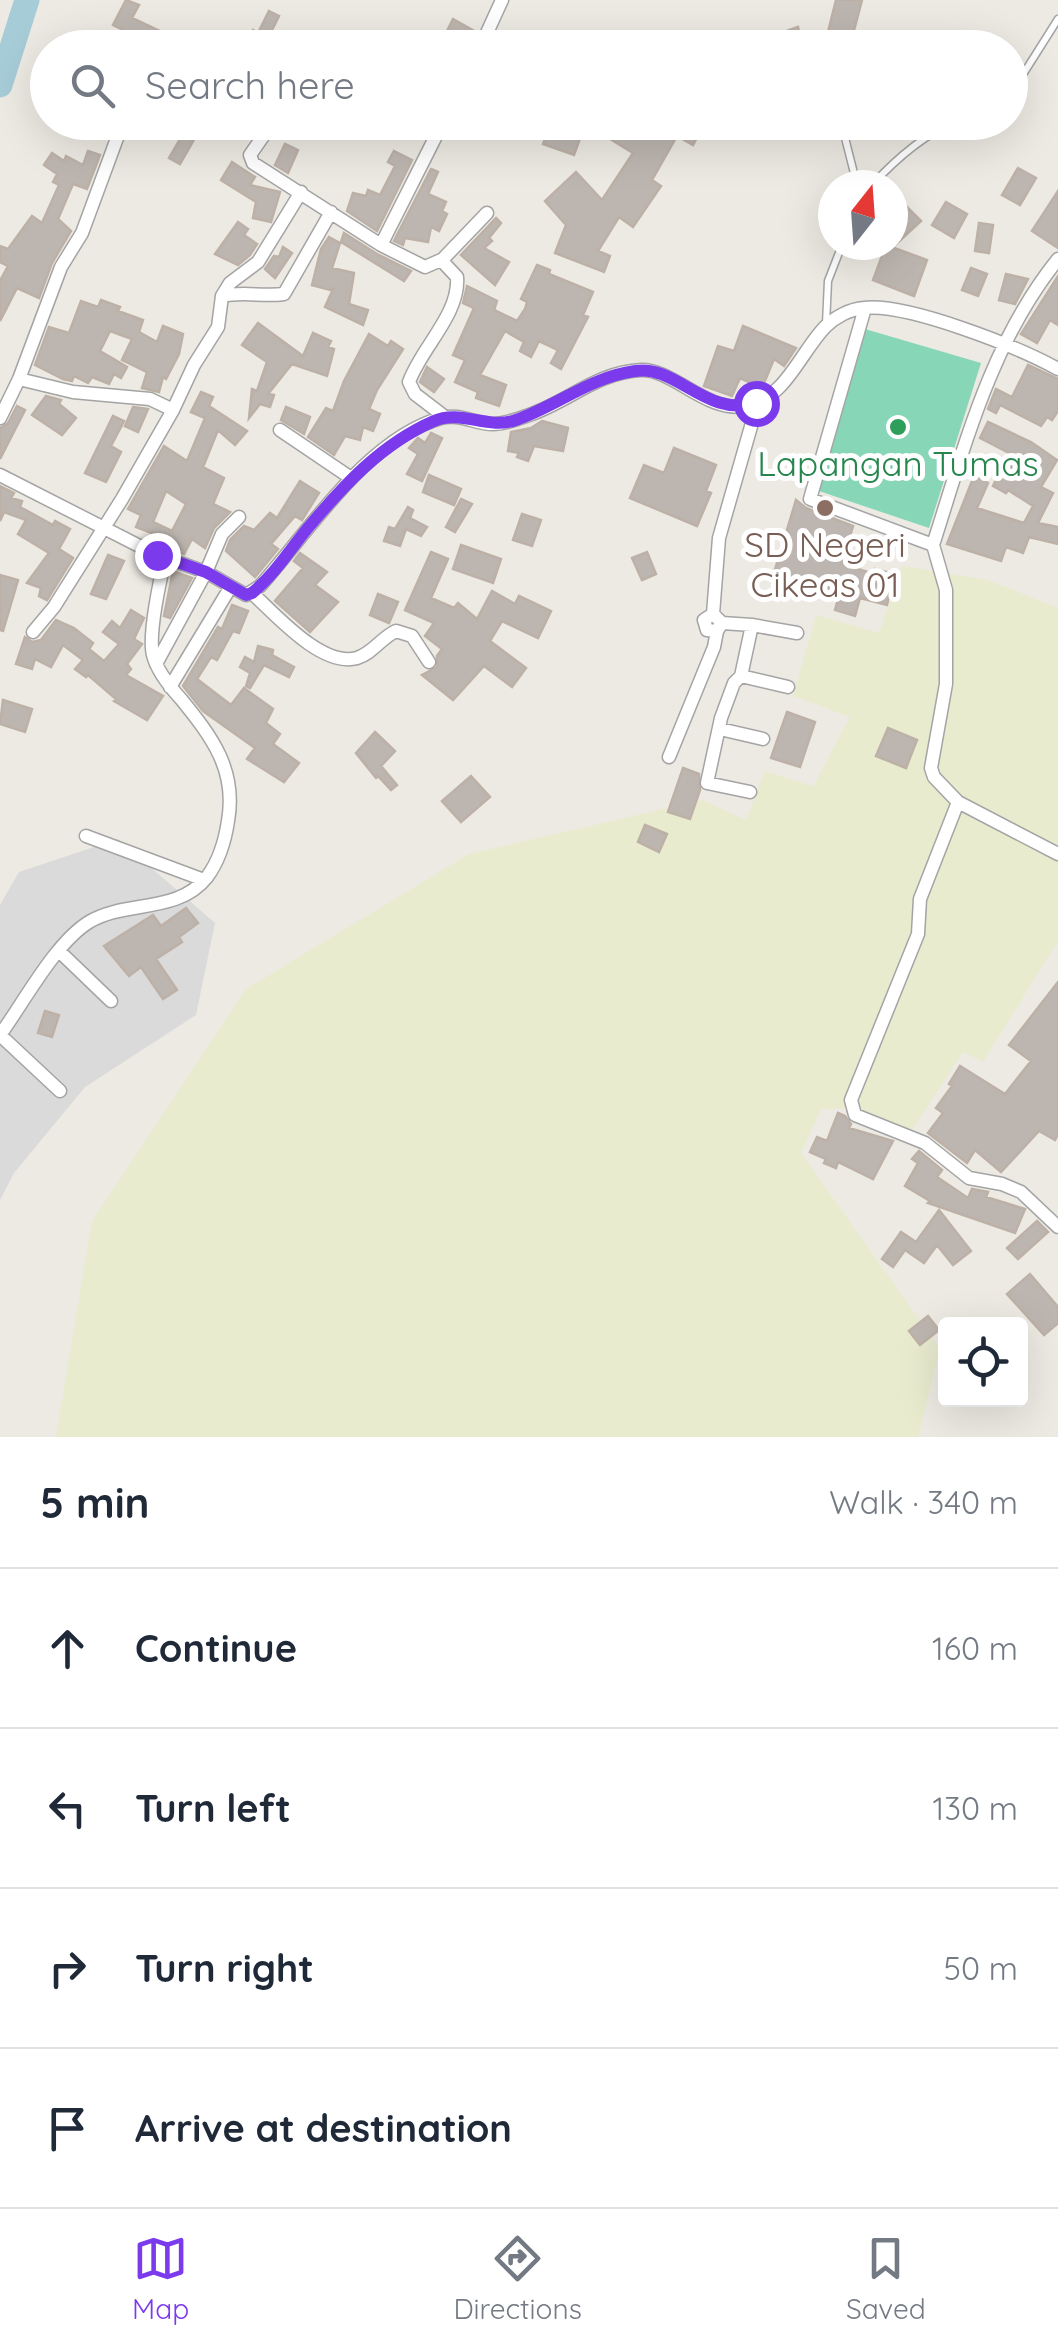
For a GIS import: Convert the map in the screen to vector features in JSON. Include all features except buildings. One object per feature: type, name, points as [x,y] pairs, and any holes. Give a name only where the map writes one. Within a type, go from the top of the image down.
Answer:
[{"type":"street","points":[[488,30],[502,0]]},
{"type":"street","points":[[0,418],[19,379],[61,267],[82,233],[116,140]]},
{"type":"street","points":[[260,140],[250,155],[253,163],[381,245],[424,267],[442,260],[456,277],[457,288],[442,324],[409,382],[415,394],[445,417],[492,424],[510,422],[536,413],[592,382],[642,370],[661,373],[715,402],[746,406],[776,391],[826,326],[848,311],[865,308],[907,314],[1005,342],[1058,368]]},
{"type":"street","points":[[381,245],[434,140]]},
{"type":"street","points":[[33,632],[54,607],[105,528],[172,410],[194,364],[218,327],[222,296],[236,276],[258,262],[301,192]]},
{"type":"street","points":[[222,296],[243,291],[284,294],[331,212]]},
{"type":"street","points":[[442,260],[487,214]]},
{"type":"street","points":[[1058,259],[1022,309],[1005,342],[977,409],[933,546],[946,590],[946,684],[931,768],[934,778],[958,802],[1058,854]]},
{"type":"street","points":[[865,308],[810,499],[933,546]]},
{"type":"street","points":[[19,379],[72,392],[150,399],[172,410]]},
{"type":"street","points":[[669,757],[714,647],[720,538],[752,423],[746,406]]},
{"type":"street","points":[[0,475],[166,557],[206,572],[246,595],[252,593],[351,478],[391,445],[445,417]]},
{"type":"street","points":[[280,430],[351,478]]},
{"type":"street","points":[[156,664],[222,534],[239,517]]},
{"type":"street","points":[[60,1091],[0,1035],[59,951],[91,921],[177,899],[204,880],[227,832],[228,770],[212,740],[156,664],[152,644],[166,557]]},
{"type":"street","points":[[170,687],[230,588]]},
{"type":"street","points":[[252,593],[300,637],[338,658],[356,659],[396,631],[412,636],[429,662]]},
{"type":"street","points":[[717,622],[797,632]]},
{"type":"street","points":[[750,792],[707,783],[734,683],[741,676],[752,625]]},
{"type":"street","points":[[741,676],[788,687]]},
{"type":"street","points":[[720,729],[762,739]]},
{"type":"street","points":[[958,802],[920,899],[920,927],[851,1100],[852,1110],[855,1115],[924,1143],[969,1178],[1021,1192],[1058,1227]]},
{"type":"street","points":[[86,836],[204,880]]},
{"type":"street","points":[[59,951],[111,1001]]},
{"type":"lane","points":[[1028,68],[1058,20]]},
{"type":"lane","points":[[846,140],[853,170]]},
{"type":"lane","points":[[886,170],[924,140]]},
{"type":"lane","points":[[826,326],[828,281],[836,260]]},
{"type":"shaded area","points":[[118,839],[215,923],[196,1015],[85,1087],[14,1173],[0,1200],[0,905],[19,872]]},
{"type":"green space","name":"Lapangan Tumas","points":[[865,329],[981,363],[929,528],[816,490]]},
{"type":"green space","points":[[902,566],[988,580],[1058,608],[1058,941],[983,1062],[963,1052],[910,1133],[853,1108],[821,1109],[801,1153],[938,1346],[918,1437],[56,1437],[92,1221],[246,989],[469,854],[702,800],[746,820],[765,771],[813,786],[850,717],[793,696],[816,615],[879,633]]},
{"type":"waterway","points":[[0,85],[27,0]]},
{"type":"place","name":"Lapangan Tumas","points":[[898,427]]},
{"type":"place","name":"SD Negeri Cikeas 01","points":[[825,508]]},
{"type":"route","points":[[157,555],[206,572],[246,595],[252,593],[351,478],[391,445],[445,417],[484,424],[510,422],[536,413],[592,382],[642,370],[661,373],[715,402],[738,406],[756,403]]}]
